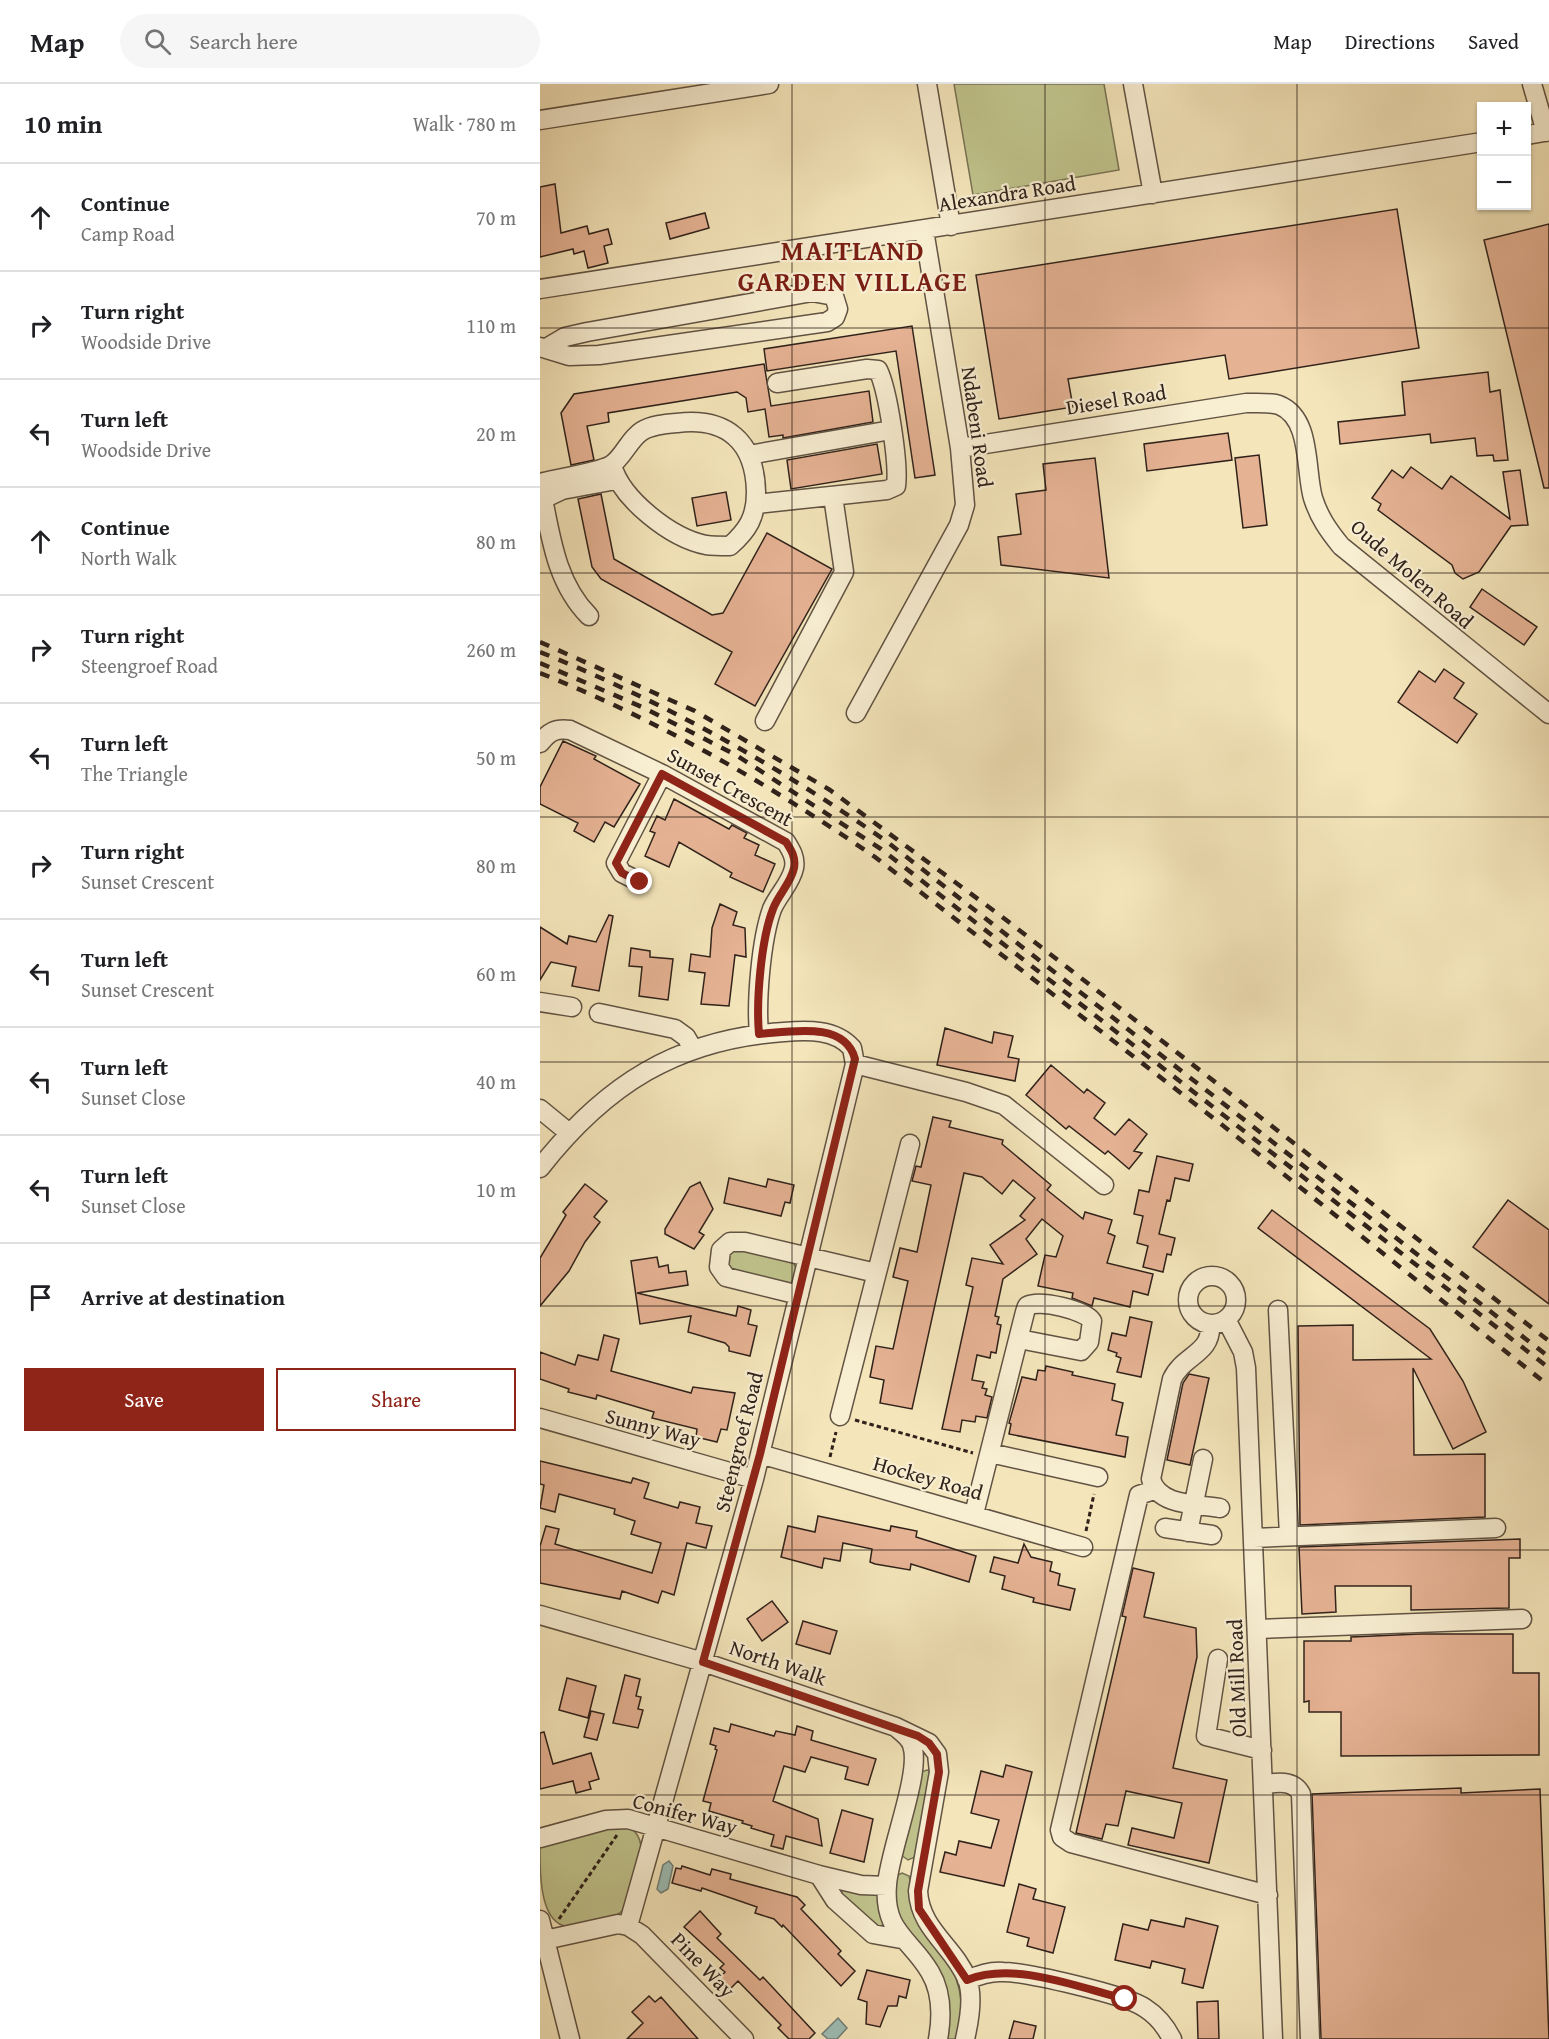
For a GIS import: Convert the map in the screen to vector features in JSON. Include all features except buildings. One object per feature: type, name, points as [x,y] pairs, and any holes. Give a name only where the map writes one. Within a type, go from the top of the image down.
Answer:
[{"type":"street","points":[[540,120],[769,84]]},
{"type":"street","points":[[927,84],[951,226]]},
{"type":"street","points":[[1133,84],[1153,194]]},
{"type":"street","points":[[1531,134],[1547,132],[1532,84]]},
{"type":"street","name":"Alexandra Road","points":[[540,289],[1477,143]]},
{"type":"street","name":"Ndabeni Road","points":[[856,713],[959,525],[965,505],[960,448],[924,230]]},
{"type":"street","points":[[812,292],[834,296],[838,309],[835,317],[827,322],[599,355],[568,356],[544,347],[565,337],[587,332],[812,292]]},
{"type":"street","points":[[756,504],[886,490],[896,486],[891,430],[882,379],[878,370],[867,369],[777,383]]},
{"type":"street","name":"Diesel Road","points":[[960,448],[1246,403],[1279,405]]},
{"type":"street","name":"Oude Molen Road","points":[[1279,405],[1296,420],[1305,441],[1316,504],[1322,523],[1341,546],[1549,714]]},
{"type":"street","points":[[589,616],[577,605],[565,584],[552,542],[541,488],[562,490],[614,472],[642,431],[658,425],[694,421],[716,424],[736,436],[749,455],[756,481],[756,504],[747,532],[730,546],[705,545],[675,533],[650,516],[614,472]]},
{"type":"street","points":[[749,455],[891,430]]},
{"type":"street","points":[[765,721],[843,572],[833,496]]},
{"type":"street","name":"Sunset Crescent","points":[[540,743],[548,733],[558,728],[570,729],[662,774],[786,842],[793,852],[794,867],[773,908],[767,930],[757,1012],[759,1034]]},
{"type":"street","points":[[640,882],[622,873],[616,863],[662,774]]},
{"type":"street","points":[[540,1002],[572,1007]]},
{"type":"street","points":[[599,1013],[675,1029],[686,1037],[693,1049]]},
{"type":"street","points":[[540,1168],[568,1132],[620,1088],[651,1068],[693,1049],[759,1034],[824,1032],[846,1042],[852,1048],[855,1064],[1004,1105],[1104,1185]]},
{"type":"street","name":"Steengroef Road","points":[[654,1827],[754,1479],[855,1064]]},
{"type":"street","points":[[540,1109],[568,1132]]},
{"type":"street","points":[[840,1416],[910,1144]]},
{"type":"street","points":[[799,1295],[726,1277],[719,1267],[719,1259],[725,1245],[736,1240],[876,1273]]},
{"type":"street","points":[[1278,1310],[1280,1400],[1289,1536]]},
{"type":"street","name":"Old Mill Road","points":[[1154,1490],[1151,1479],[1172,1379],[1178,1366],[1198,1354],[1203,1348],[1218,1322],[1243,1352],[1246,1368],[1274,2039]]},
{"type":"street","points":[[974,1514],[1018,1339]]},
{"type":"street","name":"Sunny Way","points":[[540,1418],[754,1479]]},
{"type":"street","name":"Hockey Road","points":[[760,1454],[1083,1547]]},
{"type":"street","points":[[989,1455],[1098,1477]]},
{"type":"street","points":[[1188,1532],[1203,1459]]},
{"type":"street","points":[[1220,1508],[1162,1497],[1154,1490],[1138,1495],[1060,1830],[1062,1837],[1071,1843],[1268,1895]]},
{"type":"street","points":[[1165,1528],[1212,1535]]},
{"type":"street","points":[[1253,1538],[1496,1528]]},
{"type":"street","name":"North Walk","points":[[540,1615],[703,1662],[896,1727],[929,1743],[937,1754],[937,1788],[921,1870],[918,1891],[919,1909],[967,1980]]},
{"type":"street","points":[[1257,1629],[1522,1619]]},
{"type":"street","points":[[1218,1659],[1206,1736],[1262,1750]]},
{"type":"street","points":[[896,1727],[912,1744],[914,1760],[886,1886],[888,1911],[902,1939],[930,1972],[937,1988],[941,2007],[938,2039]]},
{"type":"street","points":[[1263,1784],[1288,1783],[1297,1788],[1301,1794],[1310,2039]]},
{"type":"street","name":"Conifer Way","points":[[540,1838],[606,1820],[628,1819],[819,1875],[861,1884],[886,1886]]},
{"type":"street","points":[[545,1940],[618,1924],[628,1926],[654,1827]]},
{"type":"street","points":[[890,1863],[921,1870]]},
{"type":"street","points":[[819,1875],[835,1900],[873,1934],[902,1939]]},
{"type":"street","points":[[540,1920],[570,2039]]},
{"type":"street","name":"Pine Way","points":[[628,1926],[642,1935],[744,2039]]},
{"type":"street","points":[[965,2039],[969,2023],[967,1980],[986,1972],[1019,1973],[1125,1999],[1145,2007],[1167,2030],[1172,2039]]},
{"type":"path","points":[[826,1473],[840,1416],[989,1455]]},
{"type":"path","points":[[1083,1547],[1098,1477]]},
{"type":"path","points":[[545,1940],[628,1819]]},
{"type":"green space","points":[[954,84],[1104,84],[1119,170],[973,195]]},
{"type":"green space","points":[[732,1248],[793,1262],[796,1269],[794,1279],[787,1286],[730,1274],[724,1255]]},
{"type":"green space","points":[[927,1770],[932,1772],[915,1857],[908,1860],[901,1855],[921,1772]]},
{"type":"green space","points":[[617,1823],[630,1828],[638,1836],[641,1846],[638,1872],[623,1910],[610,1918],[585,1925],[570,1927],[559,1924],[551,1916],[542,1891],[540,1845]]},
{"type":"green space","points":[[902,1873],[909,1876],[920,1926],[946,1958],[956,1979],[961,2002],[959,2039],[942,2039],[947,2013],[895,1909],[896,1876]]},
{"type":"green space","points":[[839,1885],[876,1895],[880,1899],[884,1923],[880,1928],[836,1892]]},
{"type":"water","points":[[669,1861],[673,1866],[668,1889],[661,1893],[657,1889],[663,1865]]},
{"type":"water","points":[[838,2018],[847,2028],[837,2039],[828,2039],[822,2034]]},
{"type":"railway","points":[[540,642],[695,711],[830,790],[1001,916],[1549,1341]]},
{"type":"railway","points":[[540,652],[631,692],[719,737],[803,786],[886,841],[1549,1357]]},
{"type":"railway","points":[[540,663],[642,707],[736,755],[881,849],[1549,1368]]},
{"type":"railway","points":[[540,673],[628,712],[713,756],[795,804],[875,857],[1221,1124],[1549,1386]]},
{"type":"district","name":"MAITLAND GARDEN VILLAGE","points":[[853,266]]},
{"type":"route","points":[[640,882],[618,869],[617,857],[662,774],[786,842],[793,852],[794,867],[773,908],[767,930],[757,1012],[759,1034],[797,1031],[824,1032],[846,1042],[852,1048],[855,1059],[760,1454],[703,1662],[896,1727],[929,1743],[937,1754],[939,1772],[921,1870],[918,1891],[919,1909],[967,1980],[986,1972],[1019,1973],[1125,1999]]}]
